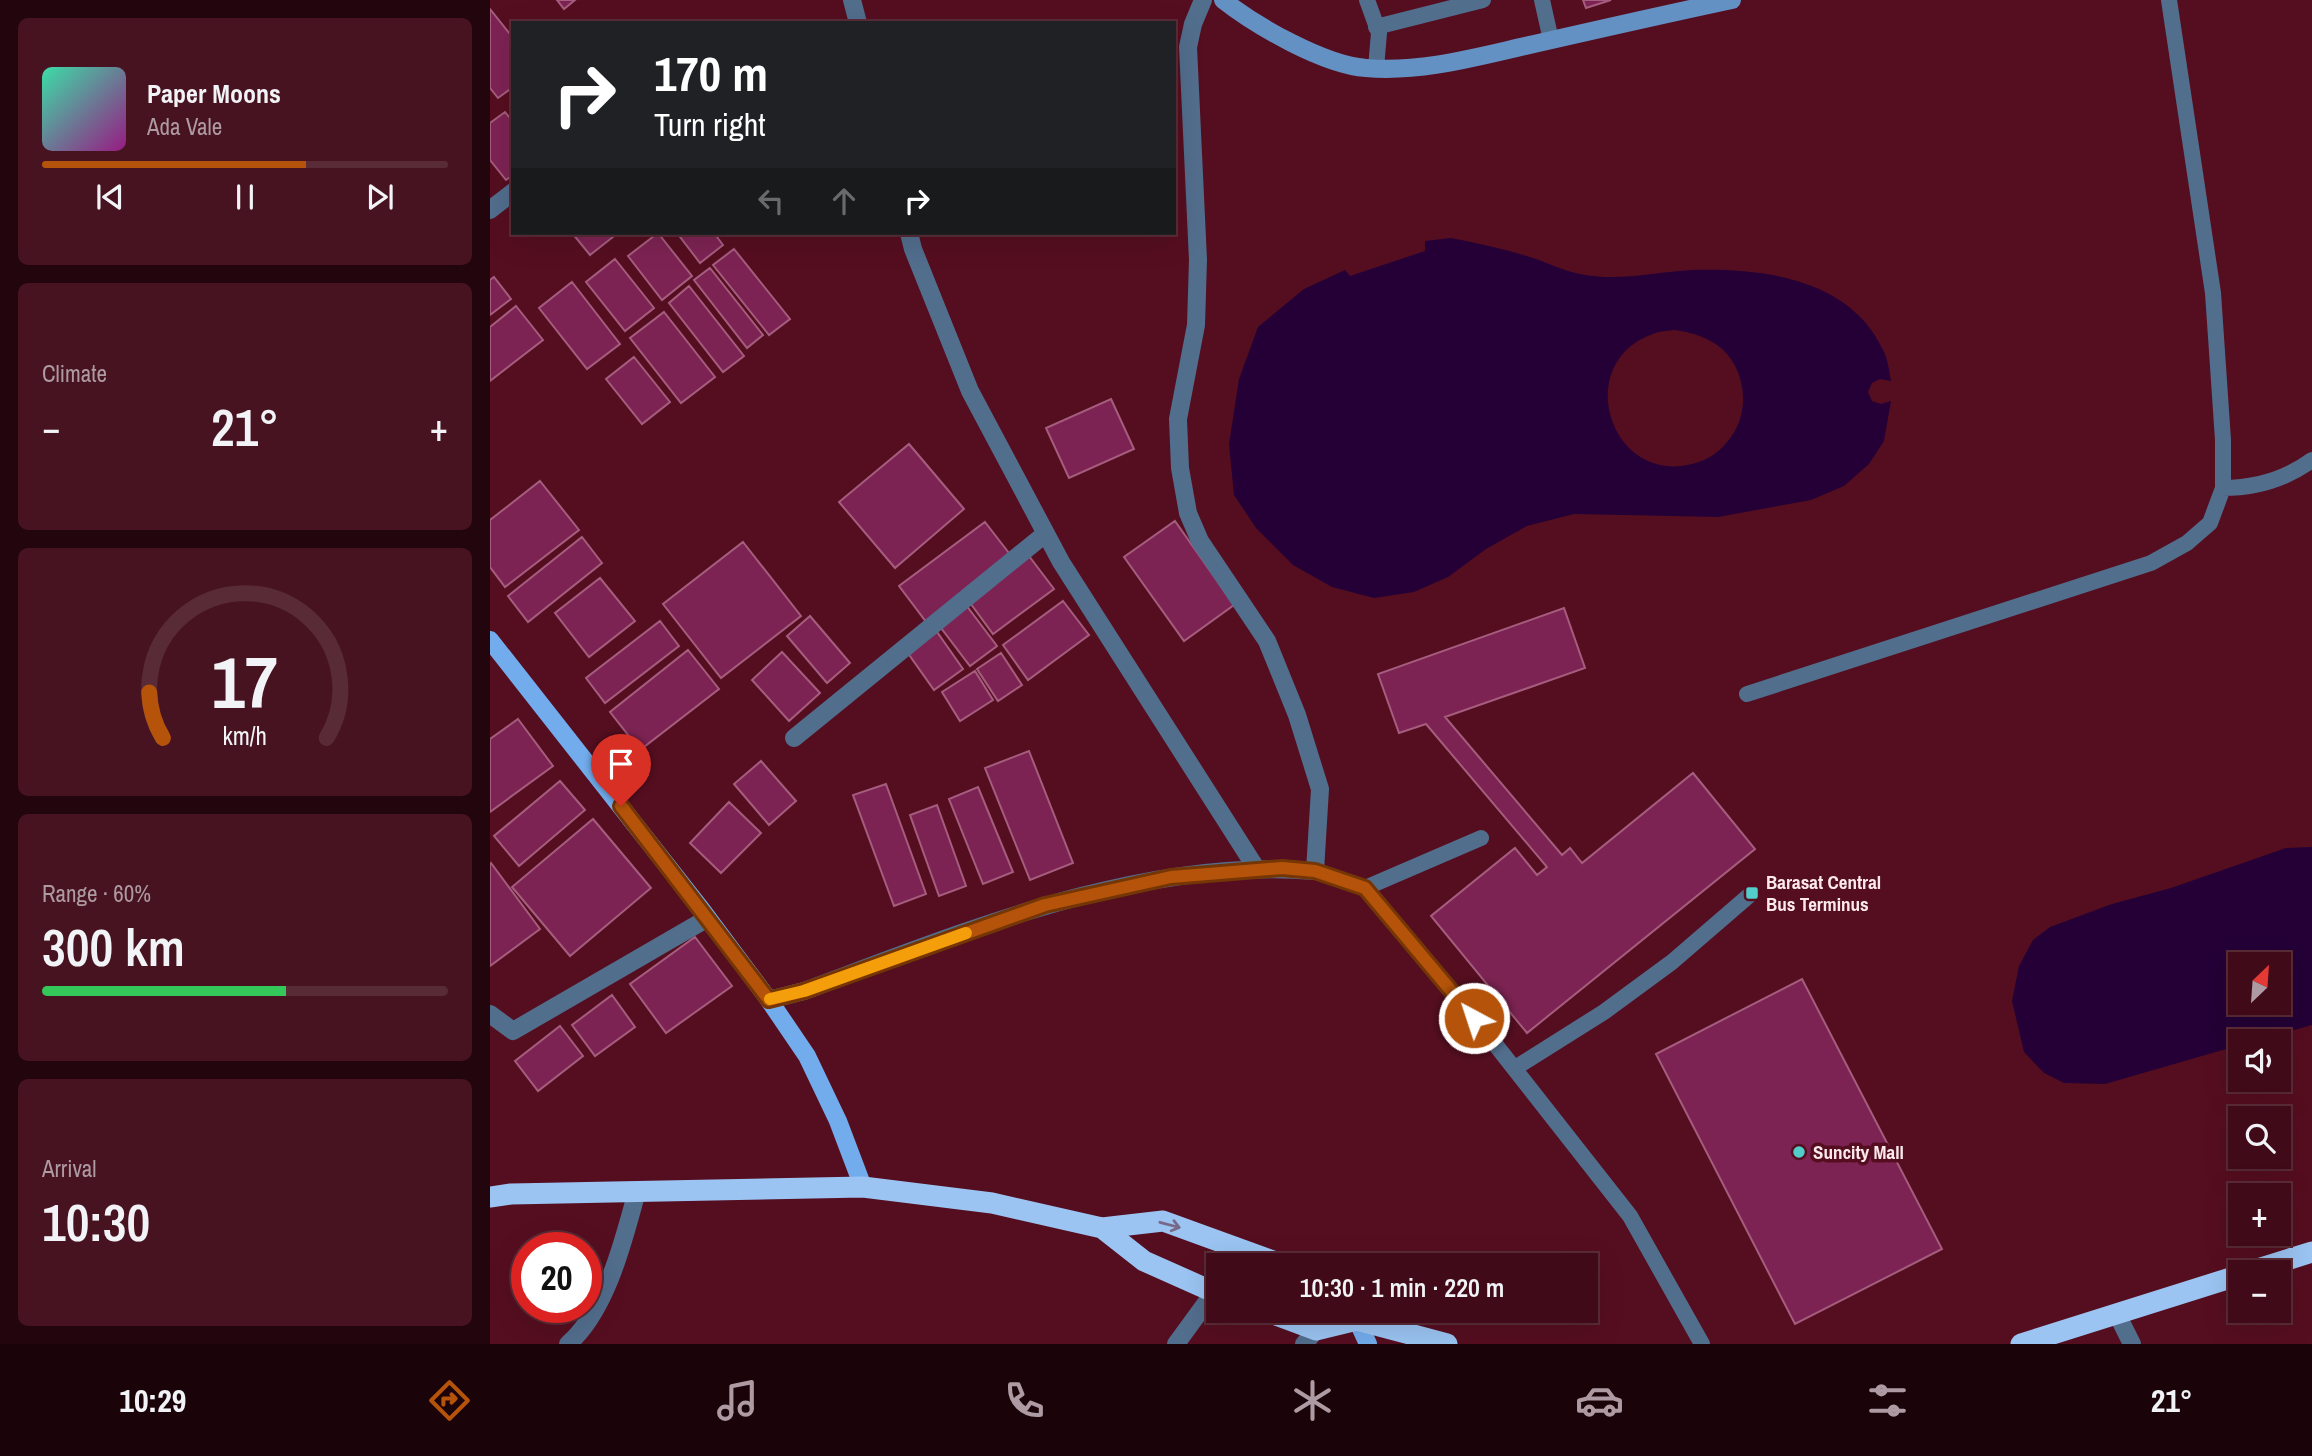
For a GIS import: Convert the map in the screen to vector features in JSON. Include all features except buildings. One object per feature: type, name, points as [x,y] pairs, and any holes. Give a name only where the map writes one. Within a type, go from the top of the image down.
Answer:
[{"type":"highway","points":[[490,1197],[511,1194],[863,1187],[992,1203],[1102,1228],[1163,1221],[1251,1253]]},
{"type":"highway","points":[[1102,1228],[1144,1261],[1206,1289]]},
{"type":"highway","points":[[2286,1260],[2312,1252]]},
{"type":"highway","points":[[2021,1344],[2228,1279]]},
{"type":"highway","points":[[1286,1323],[1310,1337],[1339,1323]]},
{"type":"highway","points":[[1377,1323],[1447,1344]]},
{"type":"main road","points":[[490,640],[769,1000],[807,1056],[838,1121],[863,1187]]},
{"type":"main road","points":[[1358,1323],[1368,1344]]},
{"type":"street","points":[[852,0],[857,21]]},
{"type":"street","points":[[769,1000],[804,991],[1045,905],[1171,877],[1256,868],[1315,871],[1320,789],[1297,715],[1267,641],[1200,541],[1188,513],[1181,468],[1178,419],[1196,325],[1198,271],[1188,47],[1193,24],[1203,0]]},
{"type":"street","points":[[1223,0],[1241,15],[1280,37],[1322,56],[1364,68],[1408,68],[1470,59],[1732,0]]},
{"type":"street","points":[[490,210],[511,194]]},
{"type":"street","points":[[910,235],[970,391],[1060,562],[1256,868]]},
{"type":"street","points":[[794,738],[1045,534]]},
{"type":"street","points":[[490,1014],[513,1031],[708,918]]},
{"type":"street","points":[[568,1344],[578,1336],[608,1283],[621,1250],[637,1191]]},
{"type":"street","points":[[1176,1344],[1206,1306]]},
{"type":"street","points":[[2118,1314],[2132,1344]]},
{"type":"lane","points":[[1367,0],[1379,33],[1376,68]]},
{"type":"lane","points":[[1376,27],[1483,0]]},
{"type":"lane","points":[[1542,0],[1551,40]]},
{"type":"lane","points":[[1747,695],[2151,563],[2188,543],[2210,523],[2223,488],[2223,440],[2213,293],[2169,0]]},
{"type":"lane","points":[[2223,488],[2249,488],[2296,472],[2312,460]]},
{"type":"lane","points":[[1365,888],[1481,838]]},
{"type":"lane","points":[[1315,871],[1365,888],[1515,1068],[1630,1216],[1702,1344]]},
{"type":"lane","points":[[1515,1068],[1604,1012],[1672,962],[1752,893]]},
{"type":"shaded area","points":[[1451,238],[1471,242],[1530,257],[1574,273],[1594,276],[1622,277],[1692,270],[1747,272],[1801,282],[1827,293],[1849,307],[1868,326],[1885,354],[1891,381],[1880,379],[1872,383],[1868,392],[1872,401],[1881,404],[1891,401],[1884,441],[1869,464],[1844,486],[1811,500],[1718,517],[1574,514],[1527,526],[1486,549],[1448,577],[1414,592],[1374,598],[1332,587],[1293,565],[1256,528],[1234,495],[1229,444],[1239,379],[1258,327],[1304,289],[1345,270],[1350,276],[1425,251],[1425,241]],"holes":[[[1674,330],[1700,336],[1724,351],[1739,374],[1742,413],[1731,437],[1714,454],[1692,464],[1663,466],[1640,456],[1622,439],[1611,417],[1608,393],[1613,369],[1628,348],[1655,333]]]},
{"type":"shaded area","points":[[2312,847],[2312,1025],[2291,1031],[2228,1029],[2228,1048],[2105,1084],[2064,1083],[2044,1073],[2024,1052],[2012,1001],[2019,966],[2033,940],[2050,927],[2112,904],[2171,888],[2286,848]]},
{"type":"slow traffic","points":[[770,999],[804,991],[966,933]]},
{"type":"place","name":"Barasat Central Bus Terminus","points":[[1752,893]]},
{"type":"place","name":"Suncity Mall","points":[[1799,1152]]},
{"type":"route","points":[[621,806],[769,1000],[804,991],[1045,905],[1171,877],[1256,868],[1282,868],[1315,871],[1365,888],[1474,1018]]}]
